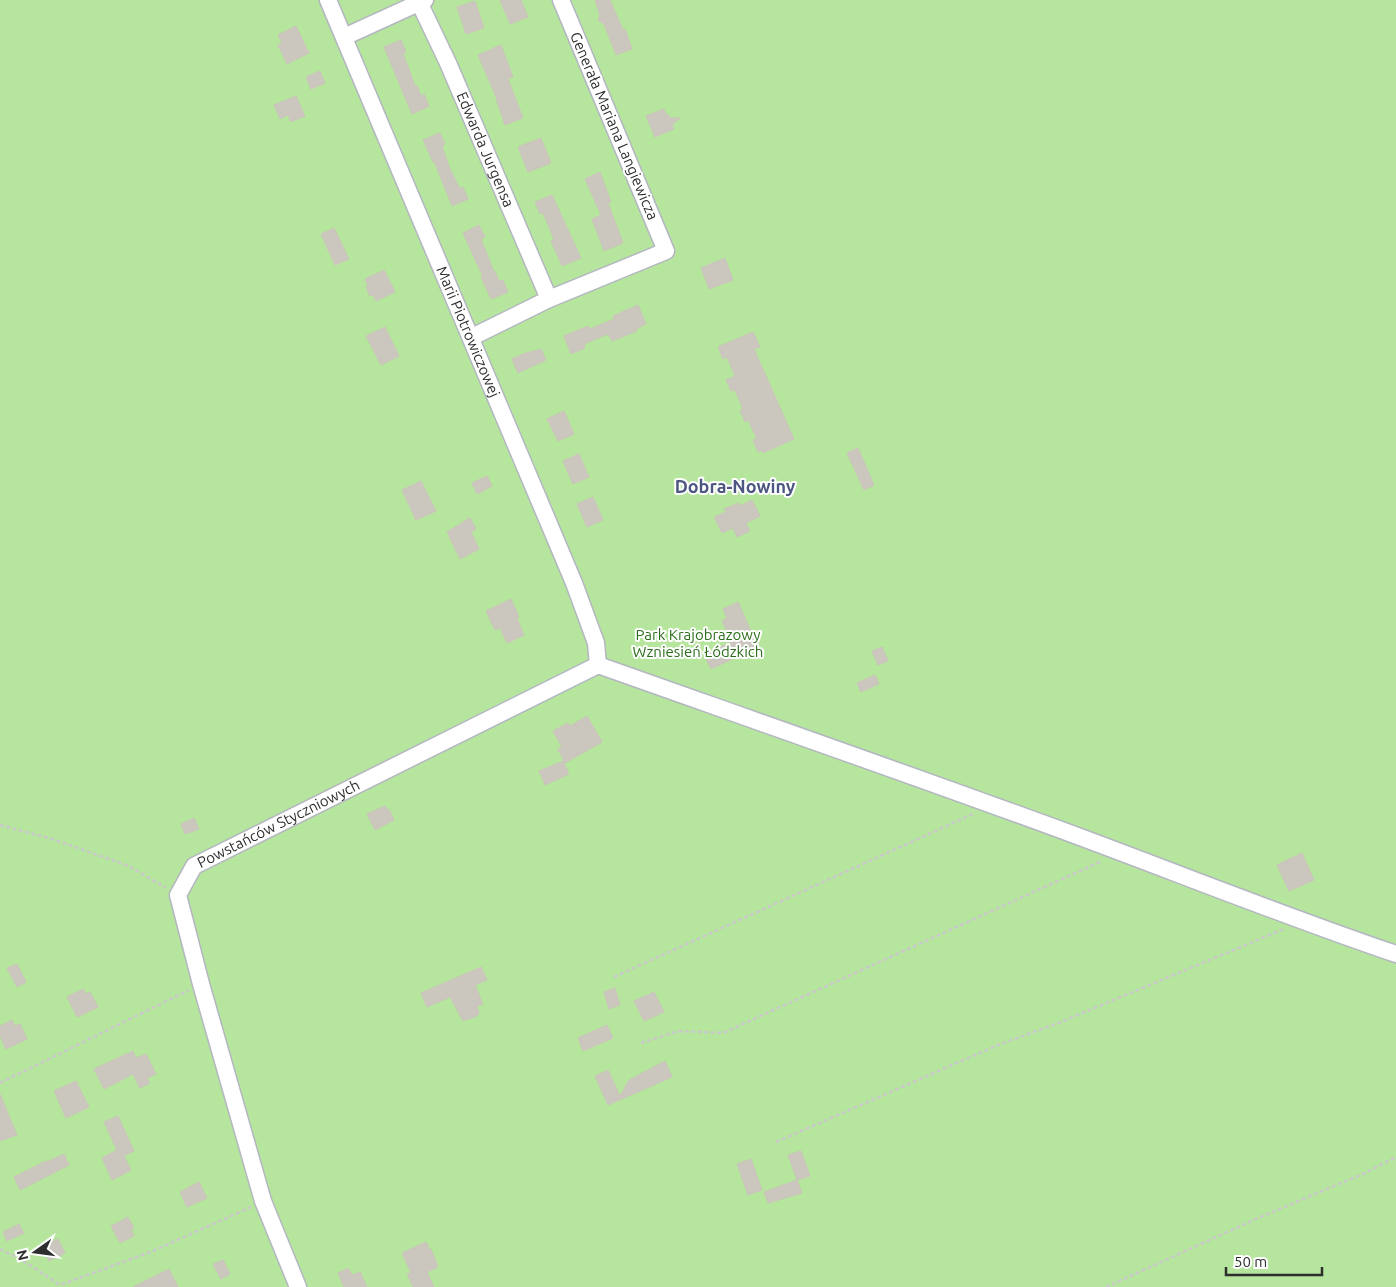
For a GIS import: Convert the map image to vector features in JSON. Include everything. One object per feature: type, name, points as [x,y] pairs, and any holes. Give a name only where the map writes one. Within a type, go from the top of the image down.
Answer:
[{"type":"street","name":"Marii Piotrowiczowej","points":[[328,0],[472,337],[588,616],[596,643],[598,665]]},
{"type":"street","name":"Generała Mariana Langiewicza","points":[[549,300],[666,251],[561,0]]},
{"type":"street","points":[[344,37],[421,1]]},
{"type":"street","name":"Edwarda Jurgensa","points":[[421,1],[549,300]]},
{"type":"street","points":[[472,337],[549,300]]},
{"type":"street","points":[[598,665],[993,805],[1122,852],[1301,922],[1396,954]]},
{"type":"street","name":"Powstańców Styczniowych","points":[[178,895],[194,866],[598,665]]},
{"type":"street","points":[[178,895],[201,984],[263,1201],[298,1287]]},
{"type":"path","points":[[614,977],[993,805]]},
{"type":"path","points":[[0,825],[52,839],[129,866],[178,895]]},
{"type":"path","points":[[641,1044],[679,1031],[723,1033],[1122,852]]},
{"type":"path","points":[[776,1142],[998,1045],[1061,1022],[1301,922]]},
{"type":"path","points":[[0,1083],[201,984]]},
{"type":"path","points":[[1106,1287],[1258,1218],[1365,1173],[1396,1157]]},
{"type":"path","points":[[0,1249],[25,1262],[60,1285],[153,1251],[263,1201]]},
{"type":"green space","name":"Park Krajobrazowy Wzniesień Łódzkich","points":[[0,0],[1396,0],[1396,1287],[0,1287]]},
{"type":"building","points":[[500,0],[521,0],[528,17],[510,24]]},
{"type":"building","points":[[595,0],[610,0],[623,30],[625,29],[632,49],[616,55],[604,24],[598,20],[600,16]]},
{"type":"building","points":[[475,1],[484,28],[466,34],[457,7]]},
{"type":"building","points":[[296,26],[309,53],[287,64],[278,45],[282,43],[278,35]]},
{"type":"building","points":[[401,40],[406,52],[403,53],[415,86],[417,86],[421,96],[424,94],[429,106],[412,114],[384,47]]},
{"type":"building","points":[[501,45],[513,77],[508,79],[523,118],[505,125],[497,99],[478,55]]},
{"type":"building","points":[[320,71],[325,83],[311,89],[306,77]]},
{"type":"building","points":[[296,96],[305,116],[291,122],[288,115],[280,119],[274,105]]},
{"type":"building","points":[[664,109],[666,115],[668,114],[670,118],[680,118],[672,125],[674,129],[655,137],[646,116]]},
{"type":"building","points":[[440,133],[445,144],[442,146],[450,169],[460,189],[463,187],[468,199],[452,206],[434,161],[423,140]]},
{"type":"building","points":[[541,138],[551,163],[528,172],[518,147]]},
{"type":"building","points":[[600,172],[611,202],[608,203],[623,243],[604,251],[592,219],[601,215],[585,179]]},
{"type":"building","points":[[552,195],[581,258],[562,266],[551,241],[554,239],[543,213],[540,214],[535,202]]},
{"type":"building","points":[[479,225],[485,237],[481,239],[494,272],[499,281],[503,280],[508,292],[491,299],[463,233]]},
{"type":"building","points":[[334,228],[349,259],[335,265],[321,234]]},
{"type":"building","points":[[725,258],[733,280],[709,289],[701,268]]},
{"type":"building","points":[[384,270],[395,292],[376,301],[373,295],[370,296],[365,279]]},
{"type":"building","points":[[638,305],[646,324],[636,329],[637,331],[612,341],[608,334],[584,344],[585,348],[571,354],[564,336],[588,326],[590,329],[614,319],[613,316]]},
{"type":"building","points":[[385,327],[399,356],[381,365],[366,336]]},
{"type":"building","points":[[753,332],[760,347],[754,349],[794,439],[763,453],[762,450],[758,452],[753,440],[757,439],[748,420],[745,422],[740,410],[743,409],[735,390],[731,391],[726,380],[735,376],[727,357],[723,359],[718,347]]},
{"type":"building","points":[[541,349],[546,360],[518,373],[512,359]]},
{"type":"building","points":[[564,411],[574,434],[558,441],[547,419]]},
{"type":"building","points":[[858,448],[874,485],[864,490],[847,453]]},
{"type":"building","points":[[579,454],[589,477],[573,484],[563,461]]},
{"type":"building","points":[[487,476],[492,486],[477,494],[472,483]]},
{"type":"building","points":[[421,481],[436,511],[416,520],[402,490]]},
{"type":"building","points":[[593,497],[603,520],[587,527],[577,504]]},
{"type":"building","points":[[752,500],[760,516],[746,523],[750,531],[737,537],[733,528],[722,533],[714,517],[726,512],[724,509],[739,503],[740,506]]},
{"type":"building","points":[[470,518],[476,529],[471,532],[479,549],[460,559],[447,532]]},
{"type":"building","points":[[511,599],[524,635],[507,643],[500,628],[495,630],[486,611]]},
{"type":"building","points":[[738,602],[758,647],[711,669],[704,654],[732,642],[722,621],[727,618],[723,609]]},
{"type":"building","points":[[882,647],[888,661],[878,665],[872,651]]},
{"type":"building","points":[[875,675],[879,684],[861,692],[857,683]]},
{"type":"building","points":[[587,716],[602,742],[565,763],[558,749],[562,747],[553,731],[568,723],[570,726]]},
{"type":"building","points":[[563,761],[569,774],[545,785],[539,771]]},
{"type":"building","points":[[385,806],[387,810],[389,809],[394,820],[375,830],[367,814]]},
{"type":"building","points":[[194,818],[199,829],[185,834],[181,824]]},
{"type":"building","points":[[1302,853],[1314,880],[1289,891],[1277,865]]},
{"type":"building","points":[[17,964],[26,982],[17,987],[7,968]]},
{"type":"building","points":[[481,967],[487,980],[475,985],[483,1004],[477,1006],[479,1012],[477,1016],[463,1021],[450,997],[427,1007],[421,993]]},
{"type":"building","points":[[615,988],[620,1005],[609,1009],[604,992]]},
{"type":"building","points":[[83,989],[86,994],[90,992],[98,1007],[77,1017],[67,997]]},
{"type":"building","points":[[654,992],[664,1012],[644,1021],[634,1001]]},
{"type":"building","points":[[12,1020],[15,1026],[20,1024],[27,1039],[6,1049],[0,1036],[0,1026]]},
{"type":"building","points":[[607,1025],[613,1038],[583,1051],[578,1038]]},
{"type":"building","points":[[133,1051],[136,1058],[146,1054],[156,1074],[147,1078],[150,1083],[140,1088],[133,1074],[104,1089],[94,1069]]},
{"type":"building","points":[[665,1061],[672,1077],[608,1105],[595,1076],[608,1070],[620,1096],[629,1080]]},
{"type":"building","points":[[76,1081],[89,1107],[66,1118],[54,1091]]},
{"type":"building","points":[[0,1094],[17,1135],[0,1141]]},
{"type":"building","points":[[118,1116],[134,1151],[124,1156],[131,1170],[112,1180],[102,1158],[117,1150],[104,1122]]},
{"type":"building","points":[[801,1151],[810,1176],[797,1180],[788,1155]]},
{"type":"building","points":[[64,1154],[69,1165],[20,1190],[14,1177]]},
{"type":"building","points":[[751,1159],[762,1190],[748,1195],[737,1164]]},
{"type":"building","points":[[797,1180],[802,1193],[768,1203],[764,1192]]},
{"type":"building","points":[[199,1182],[207,1198],[187,1207],[180,1192]]},
{"type":"building","points":[[128,1217],[134,1228],[131,1229],[134,1236],[120,1243],[111,1226]]},
{"type":"building","points":[[19,1224],[24,1233],[7,1241],[3,1232]]},
{"type":"building","points":[[58,1239],[65,1253],[49,1261],[42,1247]]},
{"type":"building","points":[[426,1242],[438,1267],[427,1272],[434,1287],[413,1287],[407,1274],[411,1273],[402,1253]]},
{"type":"building","points":[[223,1260],[230,1274],[221,1279],[213,1264]]},
{"type":"building","points":[[348,1268],[352,1275],[360,1272],[367,1287],[344,1287],[338,1273]]},
{"type":"building","points":[[169,1269],[178,1287],[133,1287]]},
{"type":"district","name":"Dobra-Nowiny","points":[[735,487]]}]
